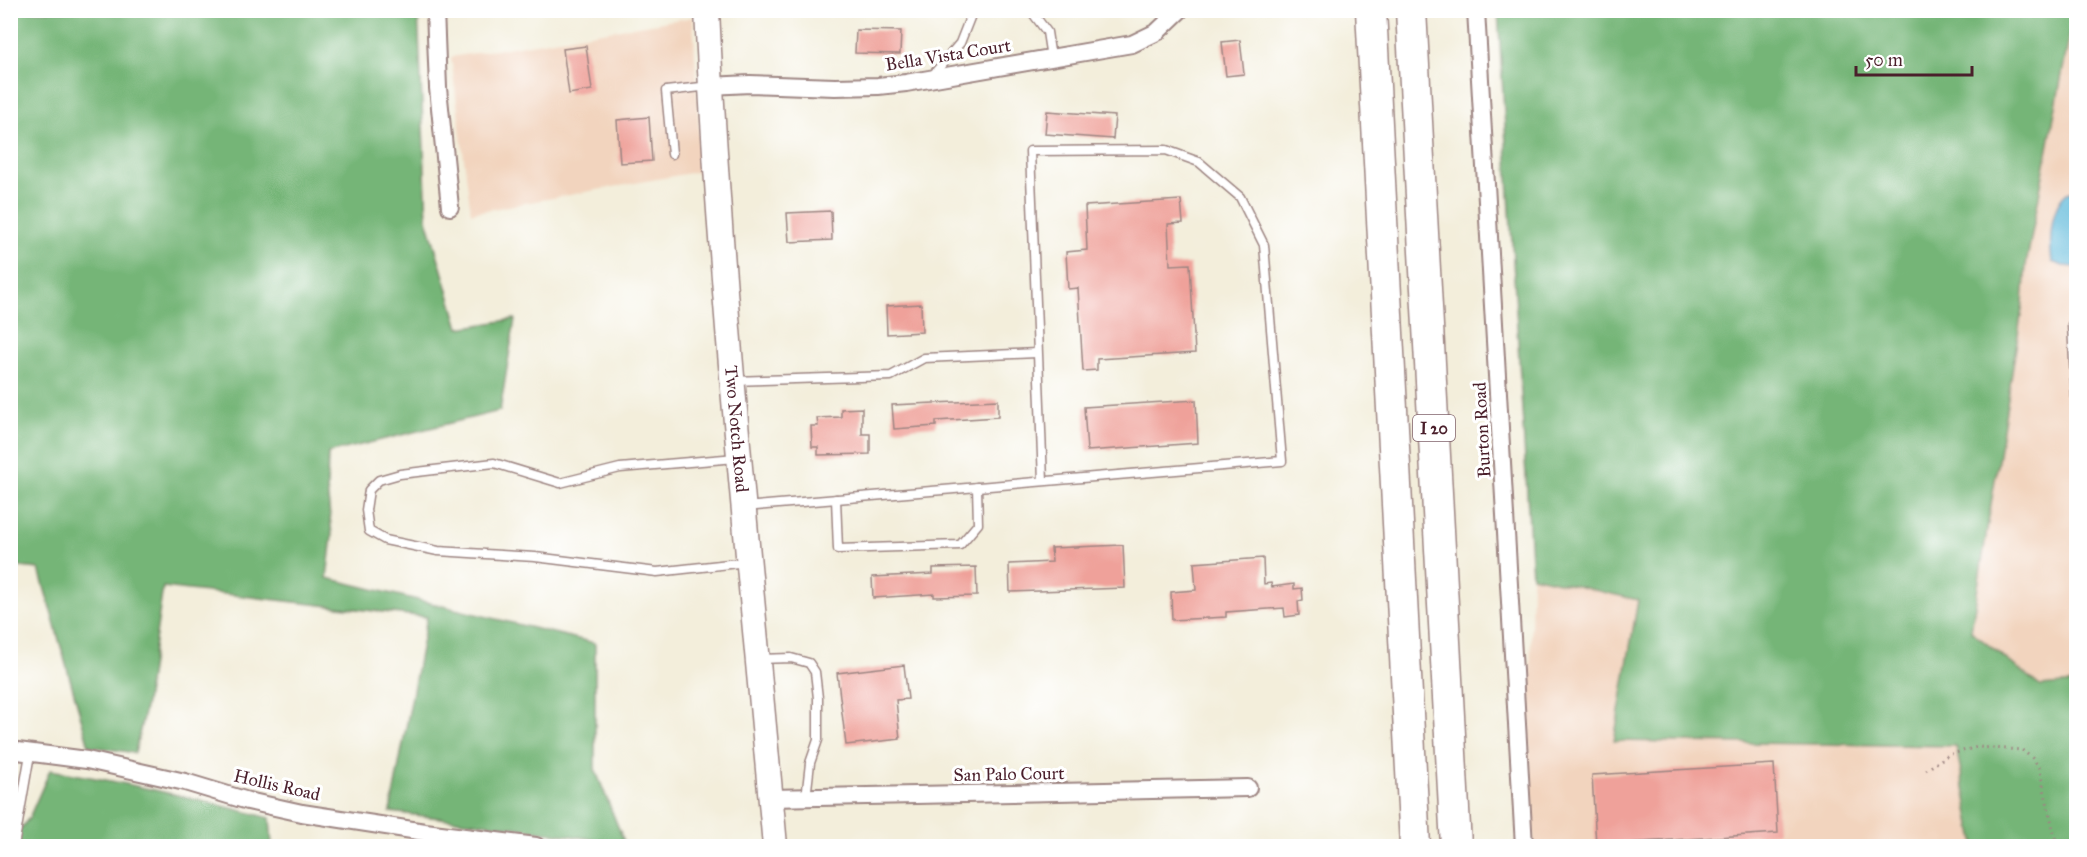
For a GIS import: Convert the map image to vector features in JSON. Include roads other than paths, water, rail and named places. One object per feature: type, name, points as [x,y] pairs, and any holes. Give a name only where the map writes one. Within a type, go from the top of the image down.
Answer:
[{"type":"highway","name":"I 20","points":[[1371,10],[1415,846]]},
{"type":"highway","name":"I 20","points":[[1411,10],[1456,846]]},
{"type":"street","points":[[435,10],[438,88],[450,207]]},
{"type":"street","name":"Two Notch Road","points":[[707,10],[710,86],[732,381],[774,846]]},
{"type":"street","name":"Bella Vista Court","points":[[710,86],[750,84],[878,86],[930,79],[1132,44],[1157,32],[1180,10]]},
{"type":"street","name":"Burton Road","points":[[1476,10],[1524,846]]},
{"type":"street","name":"Hollis Road","points":[[10,750],[87,760],[185,782],[248,801],[302,813],[537,846]]},
{"type":"street","name":"San Palo Court","points":[[770,798],[1248,788]]},
{"type":"lane","points":[[930,79],[960,42],[973,10]]},
{"type":"lane","points":[[1028,10],[1047,32],[1051,58]]},
{"type":"lane","points":[[672,154],[666,91],[710,86]]},
{"type":"lane","points":[[744,507],[1282,461],[1264,245],[1240,198],[1199,162],[1166,150],[1030,151],[1043,481]]},
{"type":"lane","points":[[2076,324],[2072,325],[2076,398]]},
{"type":"lane","points":[[732,381],[891,376],[924,358],[1037,353]]},
{"type":"lane","points":[[739,458],[620,468],[560,483],[494,463],[400,474],[379,480],[369,490],[366,510],[369,531],[385,540],[438,551],[535,557],[657,572],[749,562]]},
{"type":"lane","points":[[836,499],[838,549],[960,545],[978,524],[977,487]]},
{"type":"lane","points":[[758,659],[790,658],[809,663],[814,672],[819,698],[818,740],[810,764],[806,798]]},
{"type":"lane","points":[[14,846],[30,754]]},
{"type":"water","points":[[2076,191],[2076,267],[2063,266],[2052,262],[2052,225],[2061,199],[2067,193]]}]
